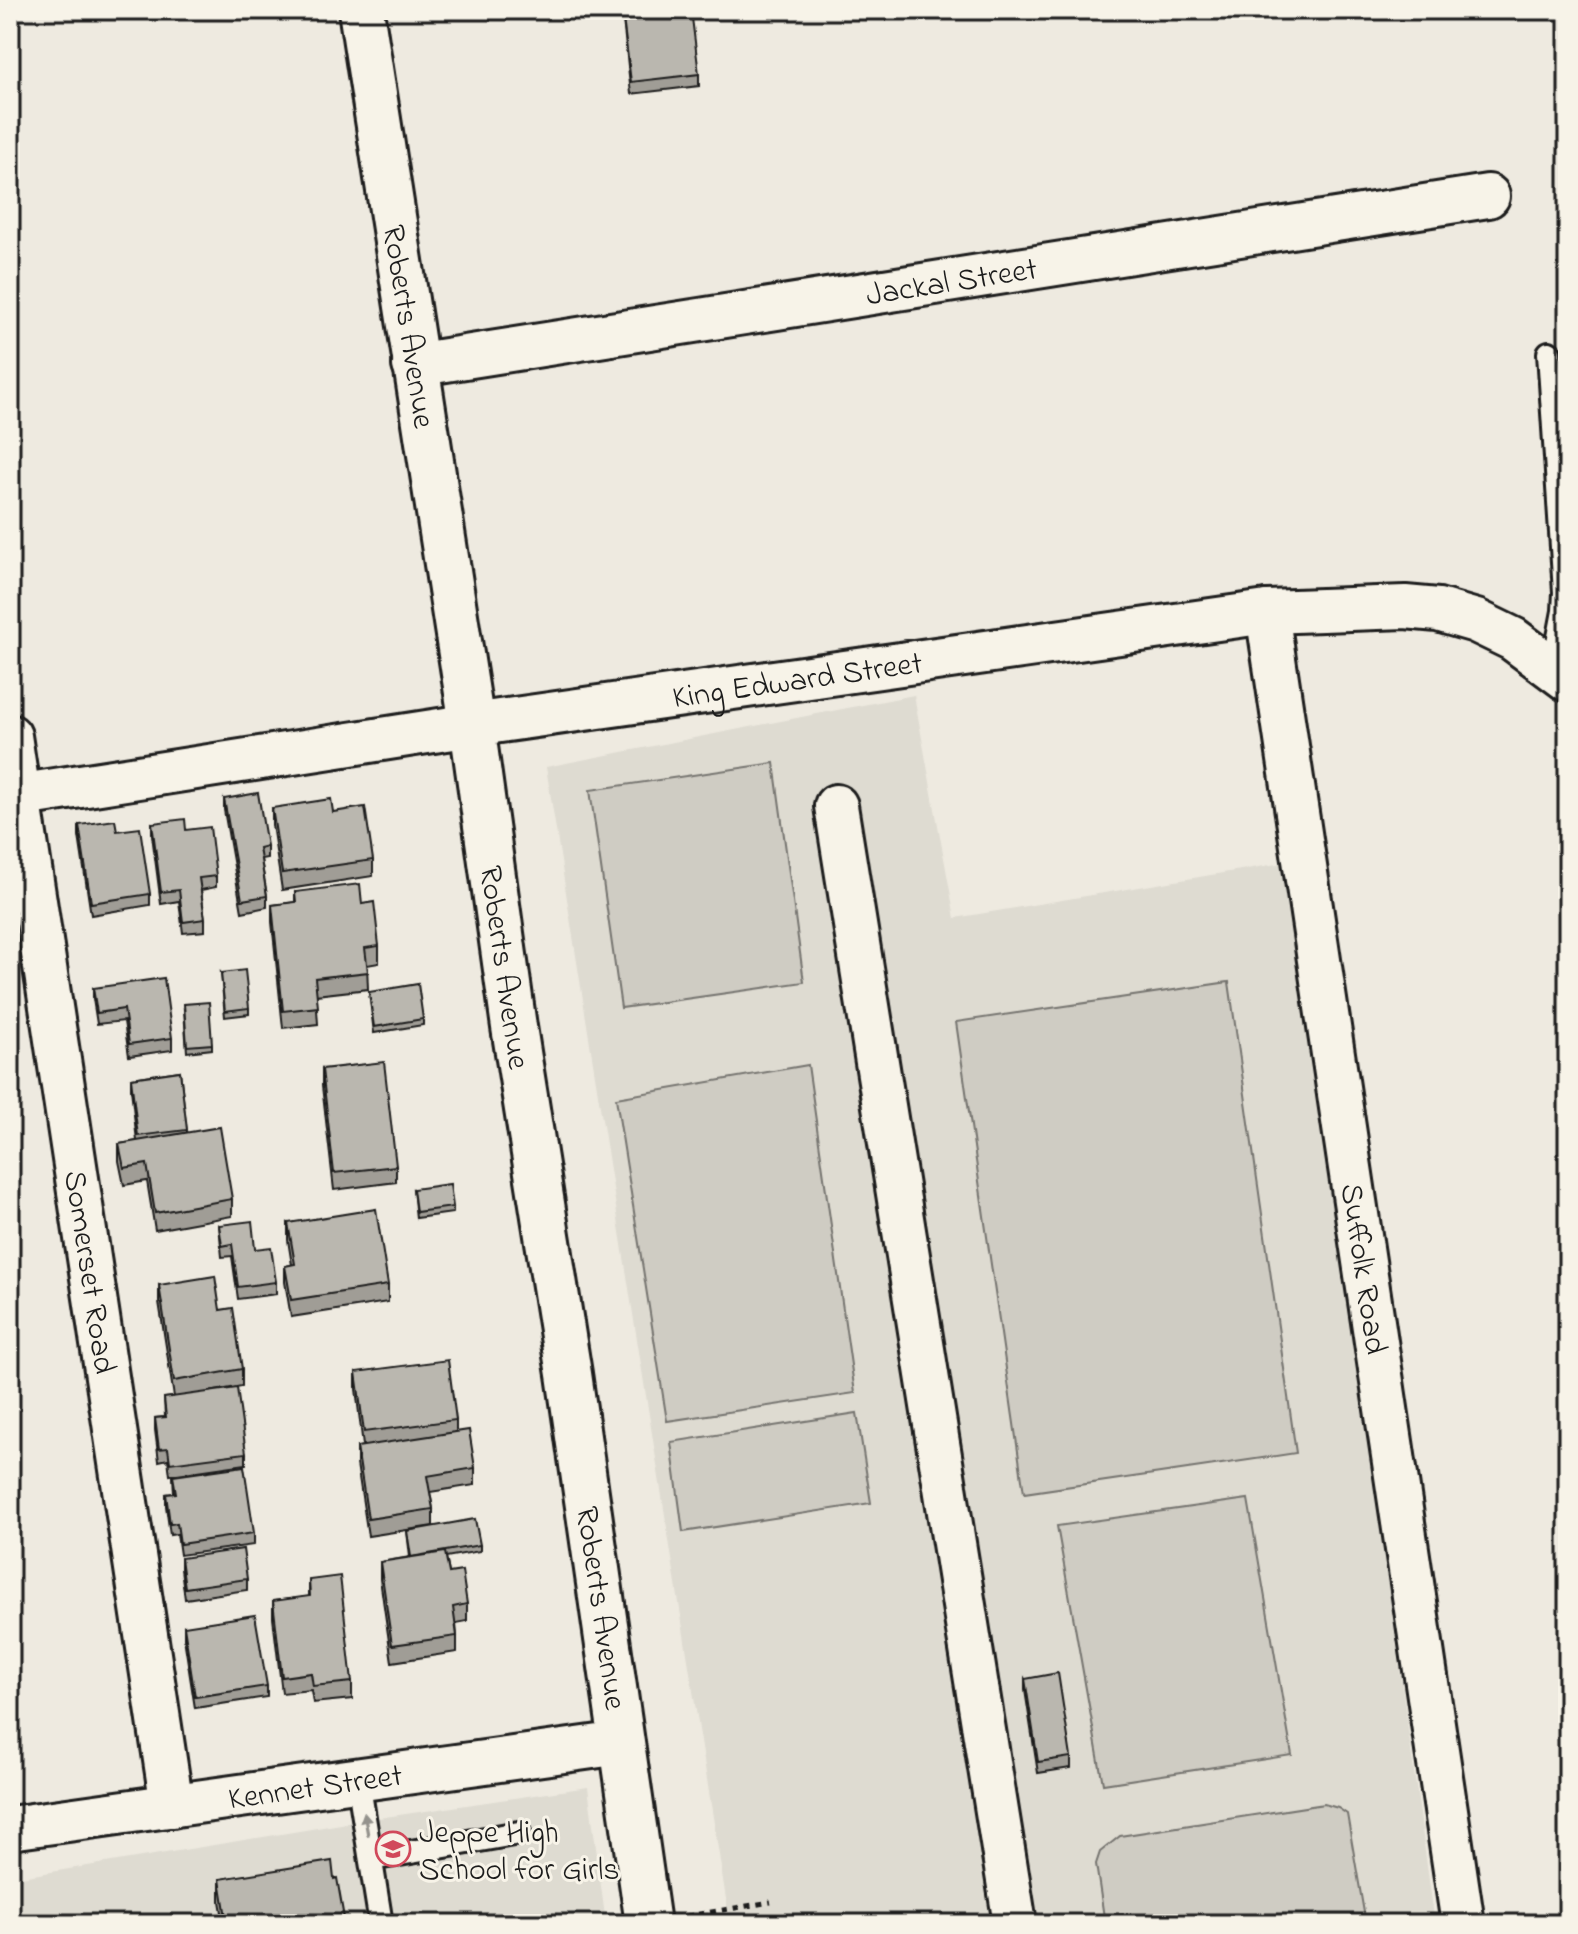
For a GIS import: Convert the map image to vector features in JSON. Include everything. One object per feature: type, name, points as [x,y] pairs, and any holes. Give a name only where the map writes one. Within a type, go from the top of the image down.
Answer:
[{"type":"main road","name":"Roberts Avenue","points":[[361,10],[472,725],[648,1924]]},
{"type":"street","name":"Jackal Street","points":[[414,365],[1488,196]]},
{"type":"street","name":"King Edward Street","points":[[15,796],[472,725],[1267,612],[1405,607],[1438,610],[1476,621],[1513,639],[1560,675]]},
{"type":"street","name":"Suffolk Road","points":[[1267,612],[1463,1924]]},
{"type":"street","name":"Somerset Road","points":[[10,736],[15,796],[172,1806]]},
{"type":"street","points":[[836,806],[1015,1924]]},
{"type":"street","name":"Kennet Street","points":[[10,1828],[621,1743]]},
{"type":"lane","points":[[1549,353],[1565,592],[1560,675]]},
{"type":"lane","points":[[358,1780],[381,1924]]},
{"type":"lane","points":[[371,1859],[519,1833]]},
{"type":"path","points":[[639,1924],[771,1902]]},
{"type":"shaded area","points":[[914,695],[955,918],[1289,862],[1435,1924],[730,1924],[546,767]]},
{"type":"shaded area","points":[[774,763],[804,982],[621,1008],[590,790]]},
{"type":"shaded area","points":[[1229,982],[1296,1453],[1024,1493],[956,1022]]},
{"type":"shaded area","points":[[808,1065],[855,1393],[667,1421],[616,1098]]},
{"type":"shaded area","points":[[857,1413],[871,1503],[683,1532],[671,1442]]},
{"type":"shaded area","points":[[1248,1499],[1292,1755],[1103,1784],[1057,1526]]},
{"type":"shaded area","name":"Jeppe High School for Girls","points":[[588,1787],[606,1924],[21,1924],[15,1878]]},
{"type":"shaded area","points":[[1324,1804],[1347,1814],[1366,1924],[1105,1924],[1096,1864],[1100,1852],[1120,1836]]},
{"type":"building","points":[[622,10],[691,10],[699,74],[631,82]]},
{"type":"building","points":[[258,793],[267,846],[259,848],[267,896],[242,900],[224,799]]},
{"type":"building","points":[[331,799],[333,812],[365,807],[373,860],[282,873],[272,808]]},
{"type":"building","points":[[185,819],[186,830],[210,827],[216,876],[199,878],[205,919],[183,922],[179,890],[161,892],[152,823]]},
{"type":"building","points":[[115,820],[117,831],[140,828],[150,894],[91,903],[79,825]]},
{"type":"building","points":[[360,884],[362,904],[374,902],[379,946],[365,948],[368,972],[315,978],[318,1007],[283,1011],[272,905],[296,902],[295,892]]},
{"type":"building","points":[[245,970],[249,1008],[225,1011],[221,973]]},
{"type":"building","points":[[164,978],[172,1038],[129,1044],[124,1009],[97,1013],[93,988]]},
{"type":"building","points":[[418,984],[423,1019],[374,1027],[369,992]]},
{"type":"building","points":[[209,1002],[212,1044],[187,1046],[184,1004]]},
{"type":"building","points":[[384,1062],[396,1166],[334,1173],[322,1069]]},
{"type":"building","points":[[180,1071],[187,1130],[138,1136],[131,1078]]},
{"type":"building","points":[[220,1127],[232,1199],[155,1213],[147,1164],[124,1168],[119,1144]]},
{"type":"building","points":[[450,1184],[453,1207],[416,1212],[413,1189]]},
{"type":"building","points":[[376,1209],[388,1285],[291,1300],[285,1266],[295,1264],[288,1223]]},
{"type":"building","points":[[252,1221],[255,1249],[271,1247],[276,1282],[238,1287],[232,1244],[222,1246],[219,1225]]},
{"type":"building","points":[[215,1276],[220,1310],[233,1308],[242,1369],[174,1381],[159,1285]]},
{"type":"building","points":[[448,1360],[456,1420],[364,1432],[356,1372]]},
{"type":"building","points":[[237,1388],[246,1453],[170,1463],[168,1448],[159,1449],[155,1418],[166,1417],[164,1398]]},
{"type":"building","points":[[469,1430],[475,1468],[427,1476],[433,1509],[368,1519],[357,1447]]},
{"type":"building","points":[[244,1466],[254,1533],[180,1544],[177,1523],[170,1524],[166,1494],[176,1493],[173,1476]]},
{"type":"building","points":[[475,1519],[480,1545],[411,1557],[407,1531]]},
{"type":"building","points":[[243,1549],[247,1579],[185,1588],[181,1558]]},
{"type":"building","points":[[445,1552],[449,1573],[462,1571],[467,1604],[453,1607],[457,1636],[392,1645],[380,1562]]},
{"type":"building","points":[[340,1576],[352,1682],[313,1686],[311,1673],[282,1677],[273,1601],[310,1596],[309,1580]]},
{"type":"building","points":[[255,1615],[267,1686],[195,1697],[184,1626]]},
{"type":"building","points":[[1058,1673],[1071,1757],[1038,1762],[1025,1679]]},
{"type":"building","points":[[332,1861],[345,1924],[227,1924],[220,1879]]},
{"type":"place","name":"Jeppe High School for Girls","points":[[393,1849]]}]
